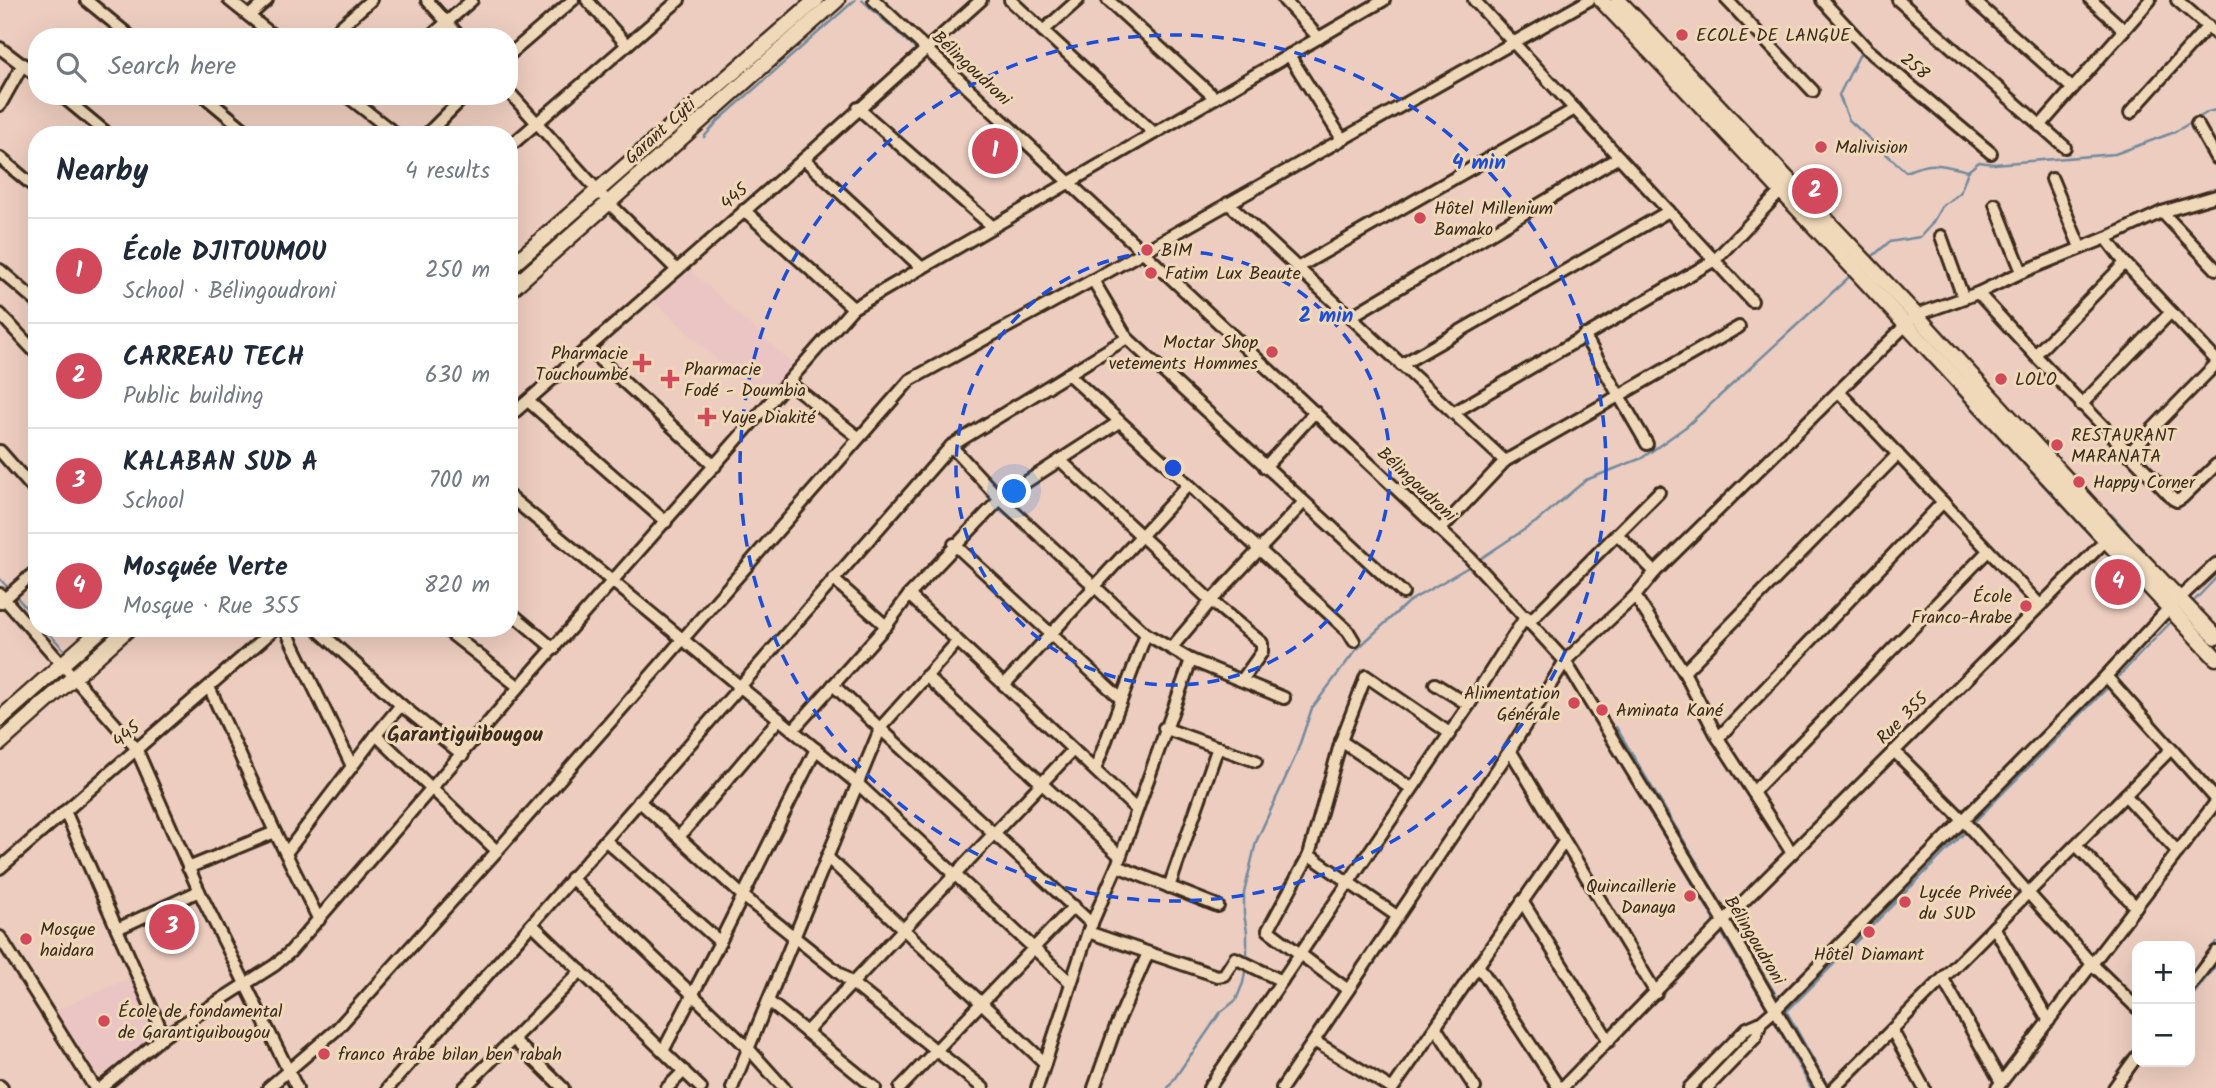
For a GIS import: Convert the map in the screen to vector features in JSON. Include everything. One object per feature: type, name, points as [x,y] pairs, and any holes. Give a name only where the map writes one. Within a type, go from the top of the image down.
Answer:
[{"type":"main road","name":"Garant Cyti","points":[[518,260],[816,0]]},
{"type":"main road","name":"Garant Cyti","points":[[518,283],[837,0]]},
{"type":"main road","points":[[1601,0],[2114,531],[2175,603],[2216,658]]},
{"type":"main road","points":[[1618,0],[1911,320],[2105,541],[2216,637]]},
{"type":"main road","points":[[0,719],[93,637]]},
{"type":"main road","points":[[0,743],[119,637]]},
{"type":"street","points":[[86,0],[120,28]]},
{"type":"street","points":[[229,0],[253,13],[267,28]]},
{"type":"street","points":[[249,0],[253,13]]},
{"type":"street","points":[[253,13],[267,0]]},
{"type":"street","points":[[339,28],[371,0]]},
{"type":"street","points":[[427,0],[452,28]]},
{"type":"street","points":[[440,28],[472,0]]},
{"type":"street","points":[[518,47],[573,0]]},
{"type":"street","points":[[587,0],[627,45]]},
{"type":"street","points":[[518,139],[679,0]]},
{"type":"street","name":"Bélingoudroni","points":[[874,0],[1470,558],[1565,661],[1724,920],[1821,1088]]},
{"type":"street","name":"445","points":[[518,409],[981,0]]},
{"type":"street","points":[[1010,0],[1154,133]]},
{"type":"street","points":[[1044,31],[1078,0]]},
{"type":"street","points":[[1108,0],[1214,99]]},
{"type":"street","points":[[1284,0],[1319,38]]},
{"type":"street","points":[[101,1088],[164,1036],[245,985],[290,952],[853,308],[1384,0]]},
{"type":"street","points":[[1474,0],[1752,301]]},
{"type":"street","points":[[268,1088],[336,1030],[910,380],[1143,252],[1588,0]]},
{"type":"street","points":[[1727,0],[1813,91]]},
{"type":"street","name":"258","points":[[1822,0],[1867,50],[1991,153]]},
{"type":"street","points":[[1898,0],[2065,147]]},
{"type":"street","points":[[1973,0],[2072,88]]},
{"type":"street","points":[[2092,0],[2124,30]]},
{"type":"street","points":[[2040,126],[2150,0]]},
{"type":"street","points":[[2130,114],[2212,30],[2177,0]]},
{"type":"street","points":[[0,48],[28,68]]},
{"type":"street","points":[[1289,55],[1342,139]]},
{"type":"street","points":[[0,105],[23,64]]},
{"type":"street","points":[[518,102],[609,203],[677,270]]},
{"type":"street","points":[[73,105],[98,126]]},
{"type":"street","points":[[215,105],[240,126]]},
{"type":"street","points":[[362,105],[387,126]]},
{"type":"street","points":[[435,126],[456,105]]},
{"type":"street","points":[[858,108],[993,227]]},
{"type":"street","points":[[1297,268],[1575,109]]},
{"type":"street","points":[[2197,124],[2216,158]]},
{"type":"street","points":[[1350,317],[1619,157]]},
{"type":"street","points":[[0,158],[28,181]]},
{"type":"street","points":[[804,159],[922,268]]},
{"type":"street","points":[[2052,180],[2080,247]]},
{"type":"street","points":[[1453,413],[1715,260],[1782,190]]},
{"type":"street","points":[[1282,1088],[1510,750],[1565,661],[1635,596],[1655,572],[1911,320],[2162,212],[2216,195]]},
{"type":"street","points":[[1228,204],[1505,461]]},
{"type":"street","points":[[1995,204],[2022,272]]},
{"type":"street","points":[[744,210],[853,308]]},
{"type":"street","points":[[1401,365],[1669,211]]},
{"type":"street","points":[[2162,212],[2216,269]]},
{"type":"street","points":[[1941,236],[1963,297]]},
{"type":"street","points":[[2106,238],[2216,362],[2128,454]]},
{"type":"street","points":[[2035,355],[2125,262]]},
{"type":"street","points":[[0,270],[28,294]]},
{"type":"street","points":[[1093,280],[1127,338],[1403,593]]},
{"type":"street","points":[[1978,293],[2081,405],[2177,501],[2216,465]]},
{"type":"street","points":[[2081,405],[2171,312]]},
{"type":"street","points":[[0,314],[28,344]]},
{"type":"street","points":[[1440,530],[1505,461],[1739,327]]},
{"type":"street","points":[[1584,335],[1647,444]]},
{"type":"street","points":[[388,1088],[951,446],[1127,338]]},
{"type":"street","points":[[587,348],[715,466]]},
{"type":"street","points":[[1068,374],[1348,631],[1354,640]]},
{"type":"street","points":[[788,382],[858,437]]},
{"type":"street","points":[[1839,391],[2040,606]]},
{"type":"street","points":[[527,401],[666,522]]},
{"type":"street","points":[[1265,467],[1315,412]]},
{"type":"street","points":[[793,730],[886,626],[954,544],[1000,499],[1119,422]]},
{"type":"street","points":[[951,446],[1000,499],[1146,634],[1191,660],[1284,698]]},
{"type":"street","points":[[0,451],[28,482]]},
{"type":"street","points":[[1684,673],[1898,454]]},
{"type":"street","points":[[1060,460],[1211,601],[1262,643],[1262,652],[1242,680]]},
{"type":"street","points":[[1004,685],[1188,485]]},
{"type":"street","points":[[1209,1088],[1448,732],[1528,619],[1659,492]]},
{"type":"street","points":[[1172,647],[1211,601],[1304,502]]},
{"type":"street","points":[[1718,738],[1943,502]]},
{"type":"street","points":[[518,503],[858,784],[1071,984]]},
{"type":"street","points":[[1618,534],[1655,572]]},
{"type":"street","name":"Rue 355","points":[[1560,1088],[1656,993],[1724,920],[2105,541]]},
{"type":"street","points":[[954,544],[1121,699]]},
{"type":"street","points":[[1753,792],[1988,551]]},
{"type":"street","points":[[1689,1088],[1747,1028],[1761,1022],[1776,1009],[2216,564]]},
{"type":"street","points":[[28,577],[2,598],[28,627]]},
{"type":"street","points":[[833,579],[886,626]]},
{"type":"street","points":[[909,595],[1136,809]]},
{"type":"street","points":[[1635,596],[1684,673],[1718,738],[1792,852]]},
{"type":"street","points":[[518,619],[554,649]]},
{"type":"street","points":[[1095,770],[1146,634]]},
{"type":"street","points":[[37,637],[136,748],[198,891],[297,1088]]},
{"type":"street","name":"445","points":[[0,868],[265,637]]},
{"type":"street","points":[[289,637],[352,766]]},
{"type":"street","points":[[326,637],[401,705],[463,755]]},
{"type":"street","points":[[455,637],[519,687]]},
{"type":"street","points":[[732,1088],[881,727],[957,642]]},
{"type":"street","points":[[1037,1088],[1090,928],[1119,861],[1164,728],[1191,660]]},
{"type":"street","points":[[926,676],[1042,783],[1119,861],[1170,887],[1218,906]]},
{"type":"street","points":[[1348,990],[1268,930],[1309,855],[1341,741],[1366,676],[1448,732]]},
{"type":"street","points":[[1942,979],[1999,1085],[2216,801],[2106,676]]},
{"type":"street","points":[[1435,684],[1469,705]]},
{"type":"street","points":[[833,685],[1074,906],[1090,928],[1148,953],[1217,976],[1223,975],[1235,958],[1282,981]]},
{"type":"street","points":[[209,687],[318,920]]},
{"type":"street","points":[[286,853],[401,705]]},
{"type":"street","points":[[679,837],[779,719]]},
{"type":"street","points":[[1164,728],[1256,761]]},
{"type":"street","points":[[376,735],[497,850]]},
{"type":"street","points":[[1341,741],[1411,788]]},
{"type":"street","points":[[1170,887],[1218,747]]},
{"type":"street","points":[[663,1051],[816,749]]},
{"type":"street","points":[[1835,1088],[2171,749]]},
{"type":"street","points":[[806,1032],[1073,750]]},
{"type":"street","points":[[1510,750],[1656,993]]},
{"type":"street","points":[[1894,751],[1962,819],[2092,964],[2133,1004]]},
{"type":"street","points":[[2125,795],[2178,852]]},
{"type":"street","points":[[639,801],[743,896],[983,1088]]},
{"type":"street","points":[[65,811],[164,1036]]},
{"type":"street","points":[[188,868],[275,832]]},
{"type":"street","points":[[605,840],[720,942]]},
{"type":"street","points":[[1314,1041],[1392,1088],[1564,842]]},
{"type":"street","points":[[2076,845],[2136,907]]},
{"type":"street","points":[[1309,855],[1397,916]]},
{"type":"street","points":[[827,857],[1045,1063]]},
{"type":"street","points":[[571,878],[748,1048],[784,1088]]},
{"type":"street","points":[[117,929],[198,891]]},
{"type":"street","points":[[1521,901],[1609,1041]]},
{"type":"street","points":[[900,1088],[1074,906]]},
{"type":"street","points":[[532,923],[701,1088]]},
{"type":"street","points":[[1994,928],[2049,1021]]},
{"type":"street","points":[[0,937],[94,1088]]},
{"type":"street","points":[[2195,979],[2216,952]]},
{"type":"street","points":[[1094,1088],[1116,1026],[1148,953]]},
{"type":"street","points":[[1478,965],[1560,1088]]},
{"type":"street","points":[[464,1088],[581,971]]},
{"type":"street","points":[[768,1001],[875,1088]]},
{"type":"street","points":[[1707,1088],[1756,1037],[1761,1022]]},
{"type":"street","points":[[1436,1028],[1475,1088]]},
{"type":"street","points":[[1892,1030],[1924,1088]]},
{"type":"street","points":[[513,1039],[563,1088]]},
{"type":"street","points":[[2120,1086],[2132,1065]]},
{"type":"street","points":[[667,1088],[684,1071]]},
{"type":"shaded area","points":[[690,270],[796,367],[764,404],[655,302]]},
{"type":"shaded area","name":"École de fondamental de Garantiguibougou","points":[[132,977],[155,1029],[153,1038],[106,1075],[97,1075],[50,1013]]},
{"type":"waterway","points":[[704,137],[718,121],[855,0]]},
{"type":"waterway","points":[[862,0],[919,52]]},
{"type":"waterway","points":[[1830,0],[1867,39],[1866,42]]},
{"type":"waterway","points":[[1863,48],[1839,95],[1849,120],[1906,172],[1930,165],[1968,171]]},
{"type":"waterway","points":[[924,56],[929,61]]},
{"type":"waterway","points":[[1873,256],[1889,242],[1920,237],[1942,206],[1960,193],[1968,171],[1979,162],[1994,164],[2115,154],[2175,132],[2216,110]]},
{"type":"waterway","points":[[1477,561],[1536,522],[1586,480],[1642,458],[1687,426],[1848,278]]},
{"type":"waterway","points":[[1954,389],[2098,544]]},
{"type":"waterway","points":[[2111,514],[2180,590]]},
{"type":"waterway","points":[[2103,549],[2146,595]]},
{"type":"waterway","points":[[2201,571],[2216,556]]},
{"type":"waterway","points":[[1247,961],[1244,893],[1256,842],[1296,755],[1312,708],[1356,650],[1408,602],[1472,565]]},
{"type":"waterway","points":[[2192,603],[2216,578]]},
{"type":"waterway","points":[[0,579],[9,589]]},
{"type":"waterway","points":[[13,593],[28,610]]},
{"type":"waterway","points":[[2115,680],[2171,622]]},
{"type":"waterway","points":[[52,637],[68,654]]},
{"type":"waterway","points":[[1960,814],[2128,645]]},
{"type":"waterway","points":[[1972,824],[2110,685]]},
{"type":"waterway","points":[[1616,727],[1727,913]]},
{"type":"waterway","points":[[1613,751],[1717,924]]},
{"type":"waterway","points":[[1779,998],[1956,819]]},
{"type":"waterway","points":[[1787,1011],[1968,829]]},
{"type":"waterway","points":[[1730,919],[1779,1000]]},
{"type":"waterway","points":[[1720,930],[1769,1012]]},
{"type":"waterway","points":[[2195,969],[2216,942]]},
{"type":"waterway","points":[[2195,992],[2216,965]]},
{"type":"waterway","points":[[1192,1054],[1220,1013],[1236,1000],[1246,967]]},
{"type":"waterway","points":[[1783,1005],[1829,1088]]},
{"type":"waterway","points":[[1772,1017],[1811,1088]]},
{"type":"waterway","points":[[1168,1088],[1192,1053]]},
{"type":"place","name":"ECOLE DE LANGUE","points":[[1682,35]]},
{"type":"place","name":"Malivision","points":[[1821,147]]},
{"type":"place","name":"École DJITOUMOU","points":[[995,151]]},
{"type":"place","name":"CARREAU TECH","points":[[1815,191]]},
{"type":"place","name":"Hôtel Millenium Bamako","points":[[1420,218]]},
{"type":"place","name":"BIM","points":[[1147,250]]},
{"type":"place","name":"Fatim Lux Beaute","points":[[1151,273]]},
{"type":"place","name":"Moctar Shop vetements Hommes","points":[[1272,352]]},
{"type":"place","name":"Pharmacie Touchoumbé","points":[[642,363]]},
{"type":"place","name":"Pharmacie Fodé - Doumbia","points":[[670,379]]},
{"type":"place","name":"LOLO","points":[[2001,379]]},
{"type":"place","name":"Yaye Diakité","points":[[707,417]]},
{"type":"place","name":"RESTAURANT MARANATA","points":[[2057,445]]},
{"type":"place","name":"Happy Corner","points":[[2079,482]]},
{"type":"place","name":"Mosquée Verte","points":[[2118,582]]},
{"type":"place","name":"École Franco-Arabe","points":[[2026,606]]},
{"type":"place","name":"Alimentation Générale","points":[[1574,703]]},
{"type":"place","name":"Aminata Kané","points":[[1602,710]]},
{"type":"place","name":"Quincaillerie Danaya","points":[[1690,896]]},
{"type":"place","name":"Lycée Privée du SUD","points":[[1905,902]]},
{"type":"place","name":"KALABAN SUD A","points":[[172,927]]},
{"type":"place","name":"Hôtel Diamant","points":[[1869,932]]},
{"type":"place","name":"Mosque haidara","points":[[26,939]]},
{"type":"place","name":"École de fondamental de Garantiguibougou","points":[[104,1021]]},
{"type":"place","name":"franco Arabe bilan ben rabah","points":[[324,1054]]},
{"type":"district","name":"Garantiguibougou","points":[[465,734]]}]
